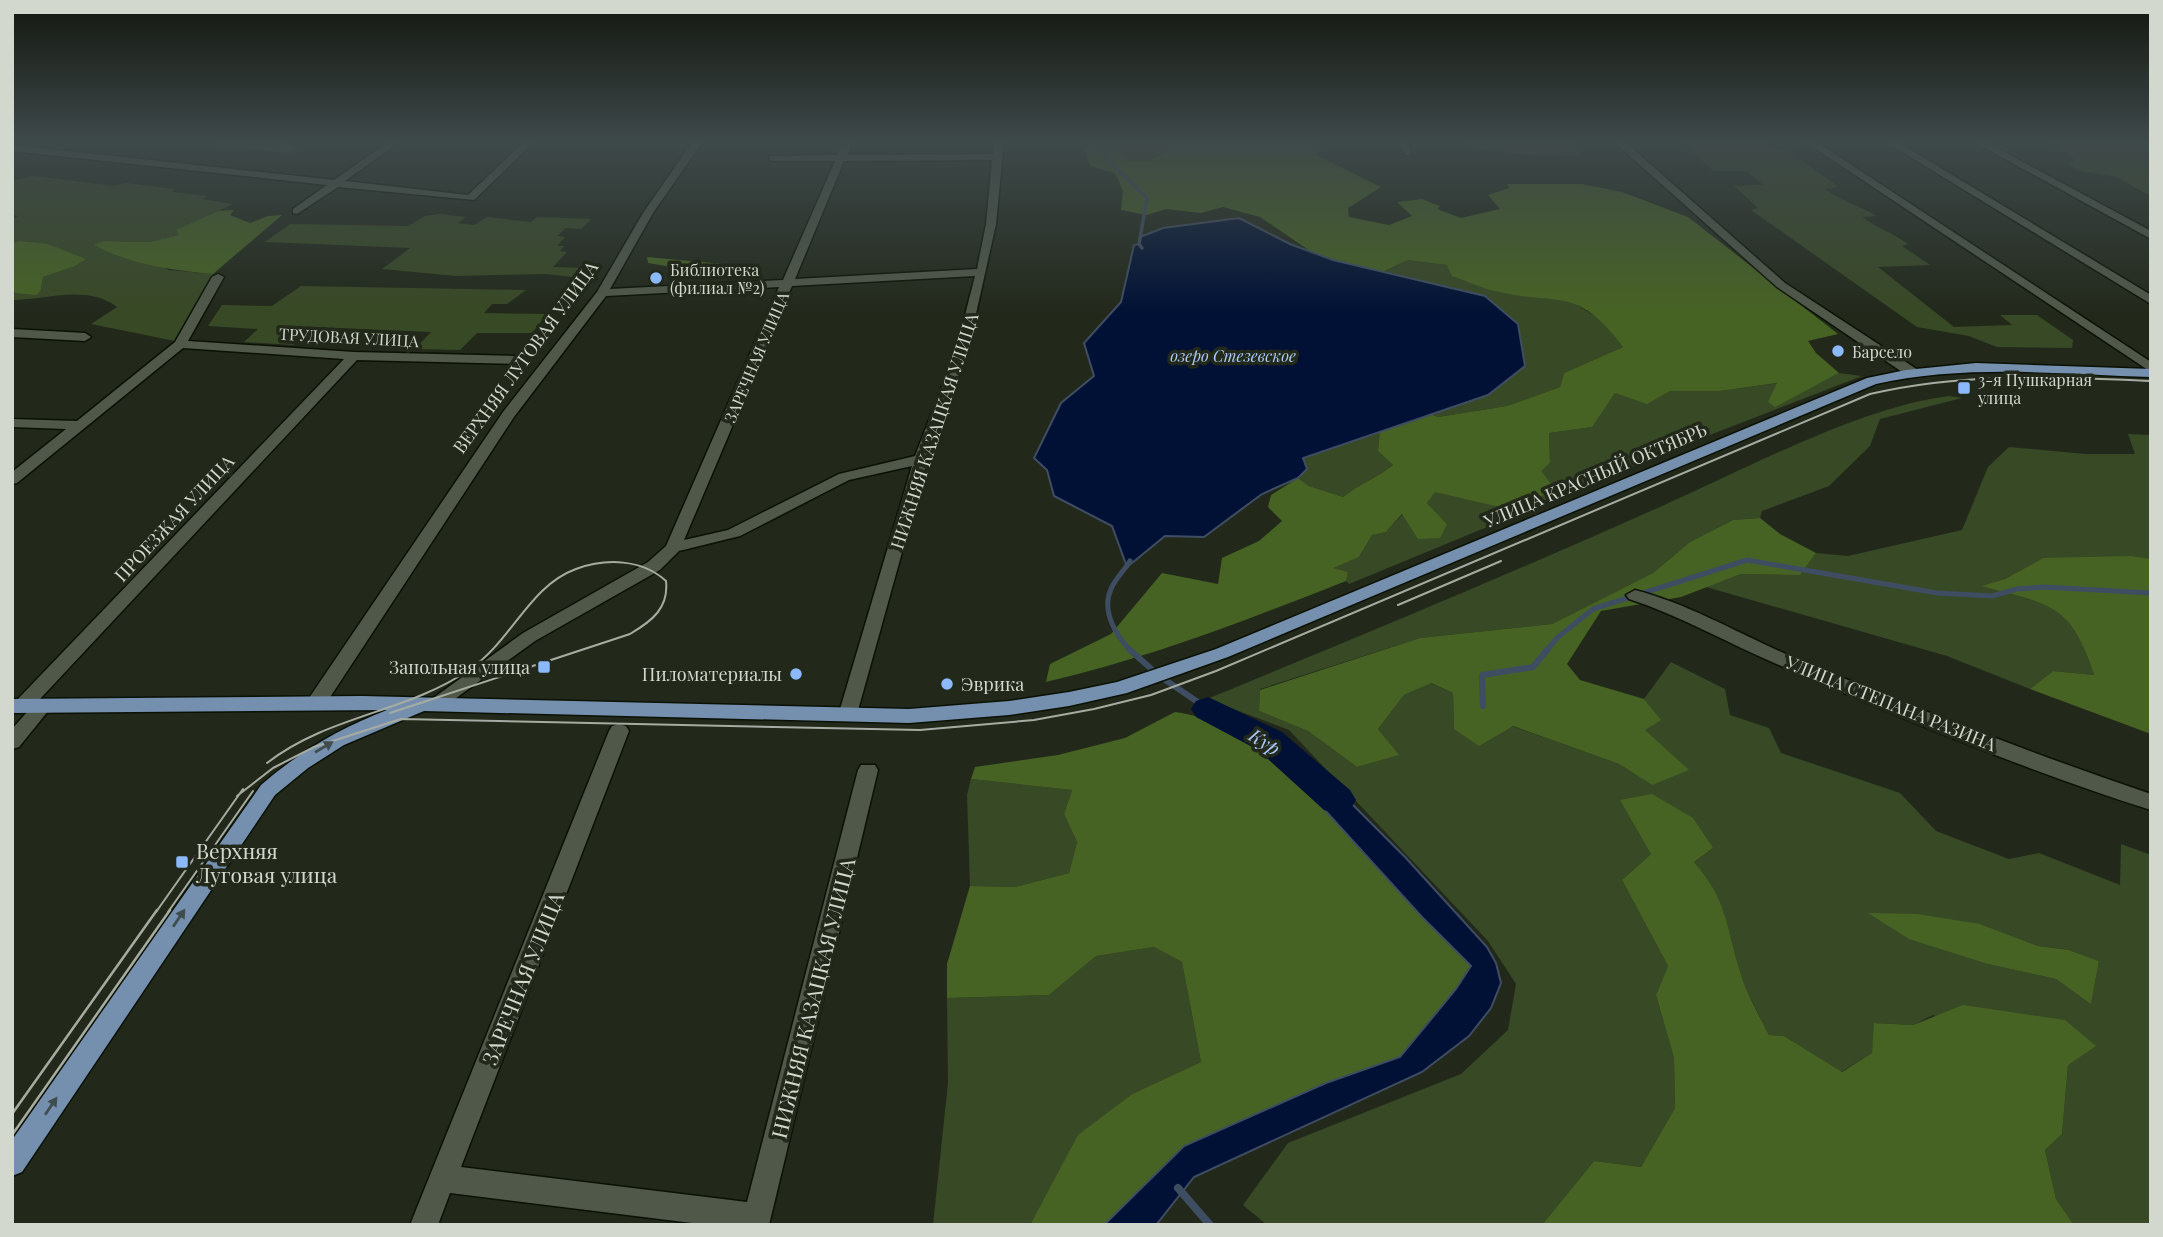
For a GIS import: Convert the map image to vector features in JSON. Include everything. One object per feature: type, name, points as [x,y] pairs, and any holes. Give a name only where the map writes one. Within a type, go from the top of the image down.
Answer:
[{"type":"main road","name":"УЛИЦА КРАСНЫЙ ОКТЯБРЬ","points":[[848,716],[953,714],[1069,699],[1120,688],[1222,653],[1872,381],[1913,373],[1975,368],[2151,373]]},
{"type":"main road","points":[[12,1163],[268,790],[293,768],[344,736],[388,717],[433,704]]},
{"type":"main road","points":[[17,706],[433,704],[848,716]]},
{"type":"street","points":[[297,211],[314,199]]},
{"type":"street","name":"ВЕРХНЯЯ ЛУГОВАЯ УЛИЦА","points":[[316,703],[508,415],[602,293],[659,199]]},
{"type":"street","name":"ЗАРЕЧНАЯ УЛИЦА","points":[[433,704],[529,637],[654,566],[673,548],[823,199]]},
{"type":"street","name":"НИЖНЯЯ КАЗАЦКАЯ УЛИЦА","points":[[848,716],[921,459],[962,350],[982,272],[993,199]]},
{"type":"street","points":[[1683,199],[1781,285],[1913,373]]},
{"type":"street","points":[[1896,199],[2151,368]]},
{"type":"street","points":[[1984,199],[2151,300]]},
{"type":"street","points":[[2083,199],[2151,236]]},
{"type":"street","points":[[602,293],[788,285],[982,272]]},
{"type":"street","points":[[12,480],[180,344],[218,277]]},
{"type":"street","points":[[12,332],[85,337]]},
{"type":"street","name":"ТРУДОВАЯ УЛИЦА","points":[[180,344],[354,356],[516,360]]},
{"type":"street","name":"ПРОЕЗЖАЯ УЛИЦА","points":[[17,706],[354,356]]},
{"type":"street","points":[[12,423],[80,425]]},
{"type":"street","points":[[673,548],[734,533],[844,477],[921,459]]},
{"type":"street","name":"УЛИЦА СТЕПАНА РАЗИНА","points":[[1635,595],[1674,607],[1785,661],[1919,717],[2151,802]]},
{"type":"street","points":[[12,742],[44,705]]},
{"type":"street","name":"ЗАРЕЧНАЯ УЛИЦА","points":[[424,1225],[619,732]]},
{"type":"street","name":"НИЖНЯЯ КАЗАЦКАЯ УЛИЦА","points":[[756,1221],[868,770]]},
{"type":"street","points":[[442,1178],[756,1221]]},
{"type":"green space","points":[[12,199],[203,199],[233,204],[177,230],[180,235],[150,242],[104,241],[169,270],[213,274],[175,341],[91,324],[117,307],[92,296],[66,295],[12,300],[12,285],[16,293],[41,289],[43,277],[73,267],[19,241],[12,243],[12,220],[18,216],[12,215]]},
{"type":"green space","points":[[1122,199],[1363,199],[1348,208],[1349,217],[1389,225],[1412,216],[1397,202],[1422,199],[1440,206],[1437,209],[1461,218],[1500,209],[1491,199],[1640,199],[1688,217],[1838,334],[1808,341],[1816,353],[1839,373],[1775,407],[1768,402],[1777,383],[1720,391],[1670,391],[1647,404],[1615,393],[1592,427],[1549,433],[1550,463],[1541,471],[1556,490],[1508,509],[1435,492],[1427,503],[1447,524],[1440,538],[1418,539],[1402,514],[1386,532],[1372,535],[1359,557],[1333,568],[1348,572],[1346,581],[1161,650],[1046,682],[1050,664],[1111,634],[1162,573],[1218,584],[1222,558],[1259,541],[1282,521],[1268,507],[1271,495],[1298,478],[1309,486],[1343,497],[1393,465],[1378,451],[1380,430],[1428,413],[1438,417],[1507,406],[1560,387],[1564,373],[1623,347],[1607,328],[1580,306],[1554,299],[1487,289],[1452,276],[1447,265],[1407,260],[1383,272],[1349,266],[1313,253],[1260,217],[1223,207],[1201,213],[1166,209],[1147,215],[1121,210]]},
{"type":"green space","points":[[1748,199],[1842,199],[1877,216],[1862,217],[1908,244],[1902,246],[1930,265],[1878,267],[1954,327],[2012,325],[2000,315],[2037,315],[2073,340],[2072,348],[1997,347],[1969,336],[1917,327],[1751,210],[1758,208]]},
{"type":"green space","points":[[234,210],[230,215],[250,223],[268,216],[282,215],[213,274],[137,262],[94,245],[104,241],[150,242],[179,235],[176,230],[218,211]]},
{"type":"green space","points":[[440,214],[466,217],[458,223],[474,225],[487,217],[531,222],[537,217],[591,219],[581,229],[566,228],[557,236],[565,237],[557,246],[564,246],[560,251],[567,252],[553,267],[588,268],[581,278],[546,274],[456,276],[382,269],[410,248],[265,242],[290,224],[408,226],[425,216]]},
{"type":"green space","points":[[19,241],[48,244],[86,259],[73,267],[43,277],[37,295],[15,293],[12,285],[12,243]]},
{"type":"green space","points":[[647,257],[723,264],[678,268],[648,263]]},
{"type":"green space","points":[[1407,260],[1447,265],[1498,292],[1569,300],[1603,321],[1623,347],[1564,373],[1560,387],[1507,406],[1438,417],[1428,413],[1488,395],[1485,296],[1382,273]]},
{"type":"green space","points":[[301,286],[526,290],[507,304],[492,304],[484,313],[547,314],[532,333],[477,333],[460,350],[415,349],[431,332],[316,327],[293,345],[244,342],[258,329],[208,326],[222,305],[272,306]]},
{"type":"green space","points":[[1839,373],[1862,376],[1715,433],[1349,584],[1346,581],[1348,572],[1331,568],[1359,557],[1372,535],[1386,532],[1403,514],[1447,524],[1427,503],[1435,491],[1508,509],[1555,489],[1540,471],[1550,463],[1549,433],[1591,427],[1615,393],[1647,403],[1670,391],[1720,391],[1778,383],[1775,406]]},
{"type":"green space","points":[[1949,396],[1962,398],[1880,419],[1870,446],[1829,486],[1762,511],[1760,518],[1733,520],[1690,542],[1653,573],[1552,624],[1420,638],[1260,689],[1259,711],[1308,731],[1357,767],[1398,755],[1378,729],[1404,695],[1430,683],[1453,693],[1454,729],[1512,726],[1619,764],[1652,785],[1644,730],[1660,720],[1644,699],[1671,662],[1725,689],[1730,715],[1769,728],[1781,753],[1900,793],[1936,831],[2009,859],[2039,853],[2120,885],[2121,844],[2151,855],[2151,1225],[2074,1225],[2056,1199],[2045,1150],[2062,1134],[2068,1065],[1933,1015],[1913,1025],[1875,1023],[1872,1053],[1841,1072],[1784,1036],[1769,1035],[1743,979],[1719,901],[1694,862],[1712,849],[1651,854],[1622,880],[1668,966],[1656,995],[1674,1058],[1675,1108],[1641,1167],[1594,1161],[1542,1225],[1267,1225],[1243,1205],[1288,1143],[1461,1074],[1508,1030],[1516,984],[1488,941],[1289,730],[1207,699],[1549,556],[1804,441],[1915,402]],"holes":[[[1980,924],[2038,946],[2069,950],[2099,961],[2091,1003],[2056,979],[1988,964]]]},
{"type":"green space","points":[[1380,430],[1378,451],[1393,465],[1343,497],[1309,486],[1298,478],[1307,469],[1303,458]]},
{"type":"green space","points":[[2128,434],[2151,435],[2151,559],[2043,558],[2005,579],[1984,586],[2055,607],[2078,631],[2094,675],[2053,671],[2030,689],[1947,656],[1706,587],[1741,574],[1800,575],[1816,553],[1848,556],[1962,530],[1988,467],[2009,447],[2085,454],[2135,454]]},
{"type":"green space","points":[[1760,518],[1780,534],[1816,553],[1800,575],[1741,574],[1681,597],[1601,611],[1567,664],[1580,680],[1644,699],[1661,720],[1645,730],[1689,770],[1652,785],[1619,764],[1513,726],[1479,746],[1454,729],[1453,693],[1431,683],[1404,695],[1378,729],[1399,755],[1357,767],[1308,731],[1259,711],[1260,690],[1420,638],[1552,624],[1653,573],[1690,542],[1733,520]]},
{"type":"green space","points":[[2131,556],[2151,559],[2151,734],[2030,689],[2053,671],[2094,675],[2085,651],[2076,633],[2055,610],[2041,603],[1982,586],[2005,579],[2043,558]]},
{"type":"green space","points":[[1175,712],[1207,720],[1237,733],[1265,751],[1291,773],[1471,965],[1456,989],[1400,1057],[1326,1083],[1184,1146],[1104,1225],[1030,1225],[1078,1135],[1132,1094],[1201,1062],[1182,962],[1154,947],[1096,956],[1049,995],[947,998],[947,964],[970,886],[1015,887],[1069,873],[1077,842],[1064,814],[1072,790],[971,779],[975,767],[1058,755],[1125,738]]},
{"type":"green space","points":[[971,779],[1072,790],[1064,814],[1077,842],[1069,873],[1015,887],[970,886],[967,795]]},
{"type":"green space","points":[[1652,794],[1693,818],[1713,848],[1694,862],[1719,901],[1743,979],[1769,1035],[1784,1036],[1842,1072],[1872,1053],[1874,1023],[1913,1025],[1963,1005],[2065,1020],[2096,1046],[2068,1065],[2062,1134],[2045,1150],[2056,1199],[2074,1225],[1542,1225],[1594,1161],[1641,1167],[1675,1108],[1674,1058],[1656,995],[1668,966],[1622,880],[1651,854],[1620,800]]},
{"type":"green space","points":[[1868,913],[1917,914],[1980,924],[2038,946],[2069,950],[2099,961],[2091,1004],[2056,979],[1988,964],[1909,939]]},
{"type":"green space","points":[[1154,947],[1182,962],[1201,1062],[1132,1094],[1079,1135],[1030,1225],[933,1225],[948,1083],[947,998],[1049,995],[1096,956]]},
{"type":"water","name":"озеро Стезевское","points":[[1239,218],[1290,244],[1333,260],[1485,296],[1518,324],[1525,366],[1488,395],[1303,458],[1307,469],[1298,478],[1262,494],[1204,537],[1165,536],[1127,567],[1112,526],[1054,496],[1047,470],[1034,458],[1061,403],[1094,376],[1084,343],[1121,302],[1134,245],[1139,244],[1140,237],[1163,228]]},
{"type":"water","points":[[1317,769],[1405,857],[1487,947],[1496,963],[1501,983],[1491,1008],[1469,1036],[1422,1072],[1194,1177],[1156,1225],[1104,1225],[1184,1146],[1326,1083],[1400,1057],[1456,989],[1471,966],[1422,917],[1293,775]]},
{"type":"waterway","name":"Кур","points":[[1142,248],[1139,244],[1147,199]]},
{"type":"waterway","points":[[1546,651],[1558,637],[1593,609],[1747,560],[1937,593],[1992,596],[2017,589],[2044,587],[2151,593]]},
{"type":"waterway","name":"Кур","points":[[1130,561],[1113,585],[1108,606],[1115,631],[1130,650]]},
{"type":"waterway","points":[[1483,706],[1482,675],[1533,667],[1548,649]]},
{"type":"waterway","name":"Кур","points":[[1130,650],[1158,675],[1208,709]]},
{"type":"waterway","name":"Кур","points":[[1208,709],[1270,741],[1337,800]]},
{"type":"waterway","points":[[1178,1188],[1210,1225]]},
{"type":"tram line","points":[[239,794],[273,768],[314,747],[401,719],[920,730],[1034,720],[1094,709],[1151,695],[1216,671],[1870,394],[1975,379],[2151,381]]},
{"type":"tram line","points":[[1398,605],[1501,561]]},
{"type":"tram line","points":[[267,763],[316,734],[420,696],[469,670],[497,644],[545,588],[576,569],[599,563],[623,563],[646,568],[666,581],[662,606],[645,624],[630,634],[390,713]]},
{"type":"tram line","points":[[239,794],[243,789]]},
{"type":"tram line","points":[[168,912],[253,791]]},
{"type":"tram line","points":[[156,912],[239,794]]},
{"type":"tram line","points":[[12,1114],[157,910]]},
{"type":"tram line","points":[[12,1135],[170,910]]},
{"type":"place","name":"Библиотека (филиал №2)","points":[[656,278]]},
{"type":"place","name":"Барсело","points":[[1838,351]]},
{"type":"place","name":"3-я Пушкарная улица","points":[[1964,388]]},
{"type":"place","name":"Запольная улица","points":[[544,667]]},
{"type":"place","name":"Пиломатериалы","points":[[796,674]]},
{"type":"place","name":"Эврика","points":[[947,684]]},
{"type":"place","name":"Верхняя Луговая улица","points":[[182,862]]}]
